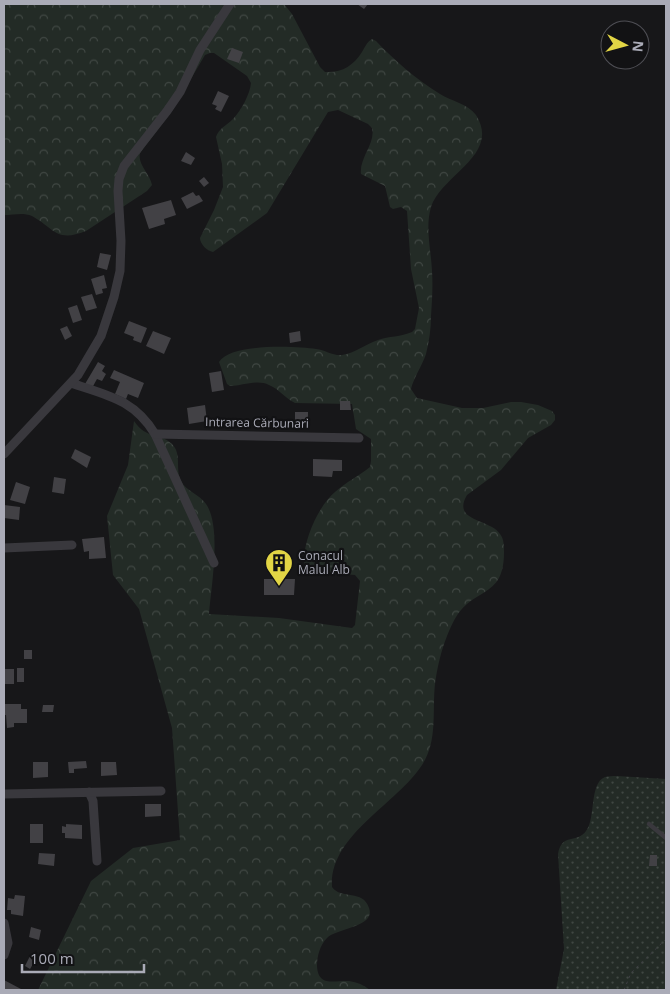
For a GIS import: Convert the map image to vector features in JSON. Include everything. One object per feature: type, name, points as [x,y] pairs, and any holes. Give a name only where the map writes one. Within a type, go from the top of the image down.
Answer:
[{"type":"street","points":[[4,454],[71,383],[101,336],[114,297],[120,271],[121,241],[118,191],[119,179],[124,166],[180,92],[200,50],[230,4]]},
{"type":"street","points":[[71,383],[111,396],[132,406],[142,415],[154,434],[214,563]]},
{"type":"street","name":"Intrarea Cărbunari","points":[[154,434],[359,438]]},
{"type":"street","points":[[4,548],[72,544]]},
{"type":"street","points":[[4,794],[161,791]]},
{"type":"street","points":[[89,792],[93,801],[97,862]]},
{"type":"street","points":[[4,923],[8,943],[4,955]]},
{"type":"lane","points":[[649,824],[666,838]]},
{"type":"path","points":[[624,990],[631,974],[666,939]]},
{"type":"green space","points":[[4,4],[284,4],[292,14],[320,67],[325,72],[342,70],[351,65],[372,39],[398,63],[423,82],[440,94],[473,111],[482,129],[481,142],[476,153],[446,184],[437,195],[431,207],[428,231],[432,282],[430,331],[426,354],[411,389],[417,398],[462,408],[483,408],[511,402],[538,405],[552,411],[555,415],[555,420],[551,425],[528,438],[501,470],[467,495],[463,504],[464,510],[468,515],[495,529],[502,538],[504,559],[500,575],[492,586],[463,607],[447,636],[436,678],[432,736],[427,756],[422,765],[411,779],[366,821],[353,836],[341,851],[334,868],[332,887],[341,893],[357,896],[362,899],[366,902],[370,914],[361,923],[327,938],[322,944],[318,955],[318,973],[324,980],[333,982],[352,981],[370,990],[38,990],[91,881],[133,848],[180,840],[172,728],[139,609],[113,575],[107,516],[128,465],[134,421],[144,431],[167,440],[172,444],[177,452],[178,472],[181,481],[206,504],[211,514],[215,542],[209,614],[279,618],[352,628],[355,625],[360,581],[355,575],[309,571],[305,568],[305,549],[317,516],[329,498],[339,488],[370,467],[371,439],[356,429],[352,404],[295,403],[265,383],[230,386],[227,384],[219,362],[226,356],[236,352],[264,347],[307,348],[335,355],[347,354],[378,340],[412,332],[415,329],[419,308],[411,269],[407,211],[401,207],[393,209],[390,207],[385,186],[361,174],[362,162],[372,139],[372,128],[368,124],[338,110],[328,112],[267,213],[213,252],[203,245],[200,238],[223,187],[222,164],[216,137],[221,129],[239,112],[247,97],[251,83],[247,76],[214,53],[205,55],[172,111],[140,153],[140,161],[152,185],[147,191],[86,231],[76,234],[62,235],[29,215],[4,215]]},
{"type":"green space","points":[[606,777],[666,779],[666,990],[556,990],[564,949],[558,854],[560,847],[566,840],[578,837],[586,831],[591,818],[597,786],[600,781]]},
{"type":"building","points":[[357,4],[368,4],[364,9]]},
{"type":"building","points":[[232,48],[243,52],[239,63],[227,59]]},
{"type":"building","points":[[218,91],[229,96],[221,112],[215,109],[217,106],[212,104]]},
{"type":"building","points":[[186,152],[195,158],[191,165],[181,161]]},
{"type":"building","points":[[204,177],[209,183],[204,187],[199,181]]},
{"type":"building","points":[[193,192],[196,196],[199,195],[203,201],[187,209],[181,198]]},
{"type":"building","points":[[171,200],[176,215],[164,219],[165,224],[149,229],[142,208]]},
{"type":"building","points":[[100,253],[111,255],[107,270],[97,267]]},
{"type":"building","points":[[104,275],[107,288],[102,289],[103,293],[96,295],[91,279]]},
{"type":"building","points":[[92,294],[97,308],[86,311],[81,297]]},
{"type":"building","points":[[77,305],[82,320],[73,323],[68,308]]},
{"type":"building","points":[[129,321],[147,328],[141,343],[133,340],[134,337],[124,333]]},
{"type":"building","points":[[67,326],[72,336],[65,340],[60,329]]},
{"type":"building","points":[[153,331],[171,338],[164,354],[146,346]]},
{"type":"building","points":[[300,331],[301,341],[290,343],[289,333]]},
{"type":"building","points":[[98,362],[105,366],[102,371],[106,374],[102,381],[97,379],[92,388],[85,384]]},
{"type":"building","points":[[114,370],[144,383],[138,398],[128,394],[126,399],[115,394],[120,382],[110,378]]},
{"type":"building","points":[[221,371],[224,390],[212,392],[209,373]]},
{"type":"building","points":[[340,401],[350,401],[351,410],[340,410]]},
{"type":"building","points":[[205,405],[207,421],[189,424],[187,408]]},
{"type":"building","points":[[295,412],[308,412],[308,426],[295,425]]},
{"type":"building","points":[[75,449],[91,457],[87,468],[71,458]]},
{"type":"building","points":[[313,459],[342,460],[342,471],[333,471],[332,477],[313,476]]},
{"type":"building","points":[[54,477],[66,479],[64,494],[52,492]]},
{"type":"building","points":[[16,482],[30,487],[25,504],[10,500]]},
{"type":"building","points":[[4,505],[20,507],[19,520],[4,518]]},
{"type":"building","points":[[104,537],[106,558],[89,559],[89,551],[84,552],[82,539]]},
{"type":"building","name":"Conacul Malul Alb","points":[[264,579],[295,579],[294,595],[264,595]]},
{"type":"building","points":[[24,650],[32,650],[32,659],[24,659]]},
{"type":"building","points":[[17,668],[24,668],[24,682],[17,682]]},
{"type":"building","points":[[4,669],[14,669],[14,684],[4,684]]},
{"type":"building","points":[[4,704],[21,704],[21,709],[27,709],[27,723],[14,723],[14,727],[7,728]]},
{"type":"building","points":[[43,705],[54,705],[53,712],[42,712]]},
{"type":"building","points":[[86,761],[87,768],[74,769],[74,773],[69,773],[68,762]]},
{"type":"building","points":[[33,762],[48,762],[48,777],[33,778]]},
{"type":"building","points":[[101,762],[116,762],[117,775],[101,776]]},
{"type":"building","points":[[145,804],[161,804],[161,816],[145,817]]},
{"type":"building","points":[[30,824],[43,824],[43,843],[30,843]]},
{"type":"building","points":[[66,824],[82,825],[82,839],[65,838],[65,833],[62,833],[62,826],[66,827]]},
{"type":"building","points":[[39,853],[55,854],[54,866],[38,864]]},
{"type":"building","points":[[650,855],[657,855],[657,866],[649,866]]},
{"type":"building","points":[[15,895],[25,896],[23,916],[11,914],[11,910],[7,910],[8,898],[14,899]]},
{"type":"building","points":[[31,927],[41,930],[39,940],[29,937]]},
{"type":"building","points":[[30,956],[36,959],[30,969],[25,966]]},
{"type":"building","points":[[4,980],[21,989],[4,990]]},
{"type":"place","name":"Conacul Malul Alb","points":[[279,587]]}]
